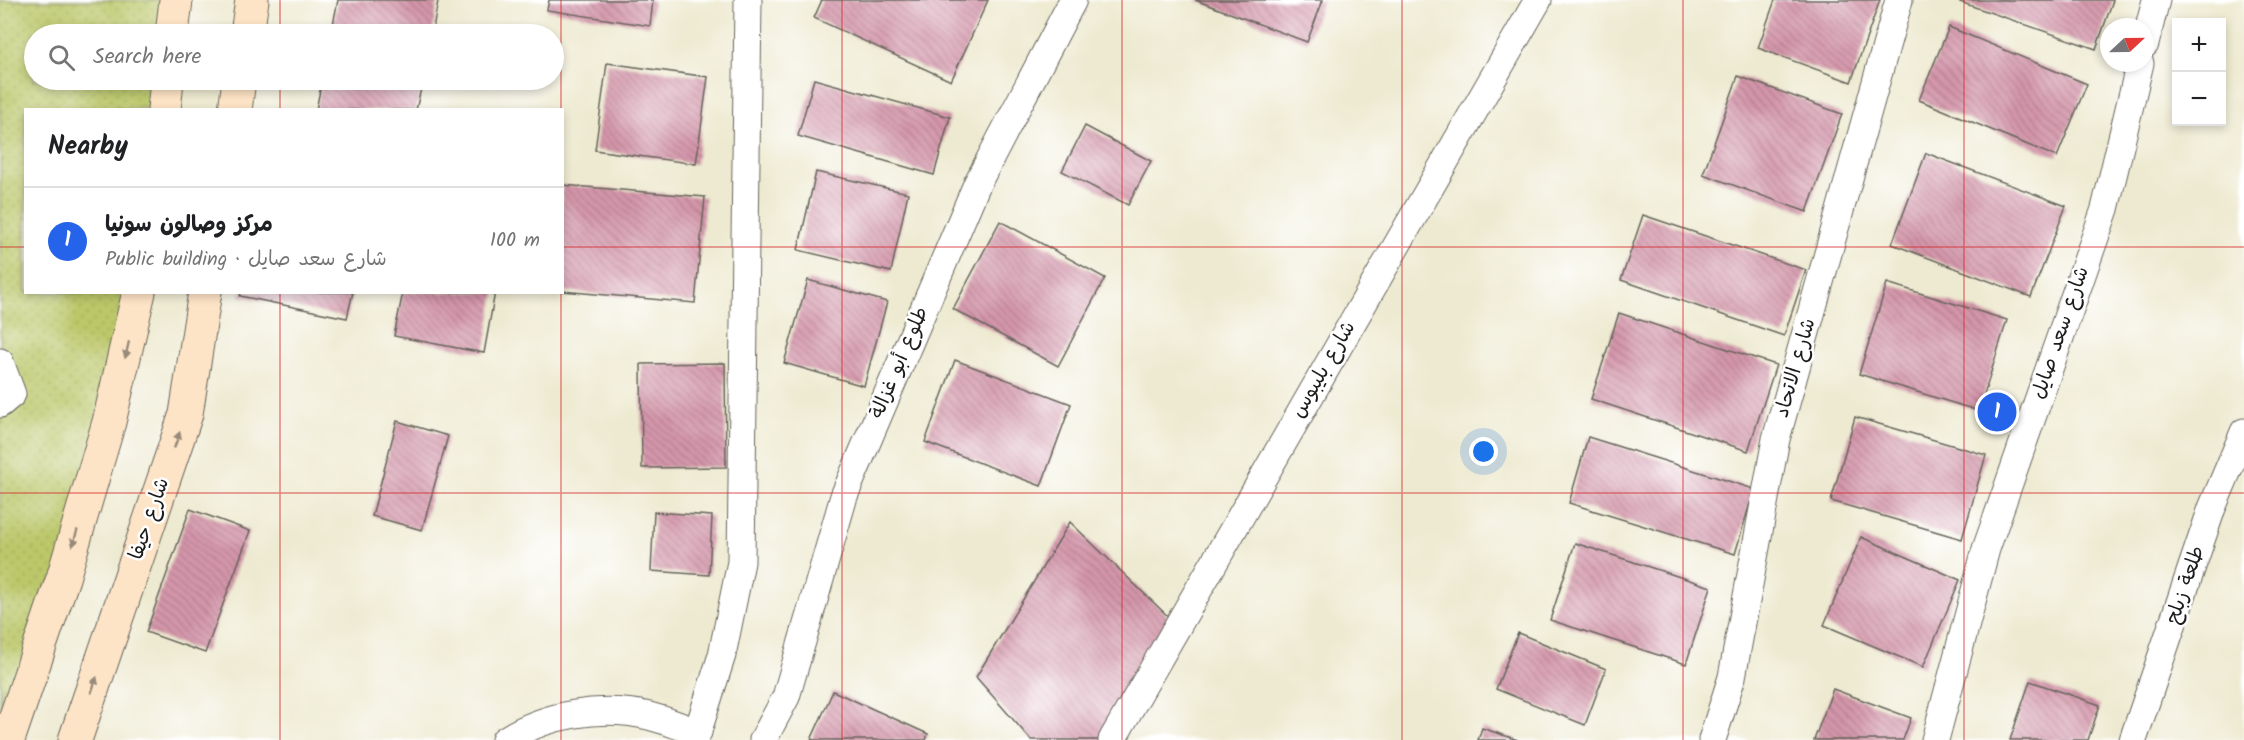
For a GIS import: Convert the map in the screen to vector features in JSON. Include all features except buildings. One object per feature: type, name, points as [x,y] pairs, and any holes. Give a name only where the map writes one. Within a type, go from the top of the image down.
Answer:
[{"type":"main road","points":[[173,24],[176,0]]},
{"type":"main road","points":[[248,24],[252,0]]},
{"type":"main road","points":[[164,108],[166,90]]},
{"type":"main road","points":[[234,108],[237,90]]},
{"type":"main road","points":[[8,740],[63,578],[109,422],[139,294]]},
{"type":"main road","name":"شارع حيفا","points":[[75,740],[186,414],[205,294]]},
{"type":"street","points":[[505,740],[542,721],[577,713],[612,712],[647,716],[696,736],[722,655],[741,562],[748,0]]},
{"type":"street","name":"طلوع أبو غزالة","points":[[763,740],[786,697],[844,496],[977,184],[1073,0]]},
{"type":"street","name":"شارع بليبوس","points":[[1112,740],[1538,0]]},
{"type":"street","name":"شارع الاتحاد","points":[[1712,740],[1732,677],[1776,439],[1899,0]]},
{"type":"street","points":[[2152,18],[2156,0]]},
{"type":"street","name":"شارع سعد صايل","points":[[1935,740],[1986,549],[2105,209],[2138,72]]},
{"type":"street","points":[[0,362],[12,394],[0,404]]},
{"type":"street","name":"طلعة زبلح","points":[[2133,740],[2212,508],[2244,432]]},
{"type":"green space","points":[[0,0],[164,0],[160,24],[24,24],[24,90],[152,90],[149,108],[24,108],[24,294],[126,294],[109,422],[0,740]]},
{"type":"place","name":"مركز وصالون سونيا","points":[[1997,412]]}]
